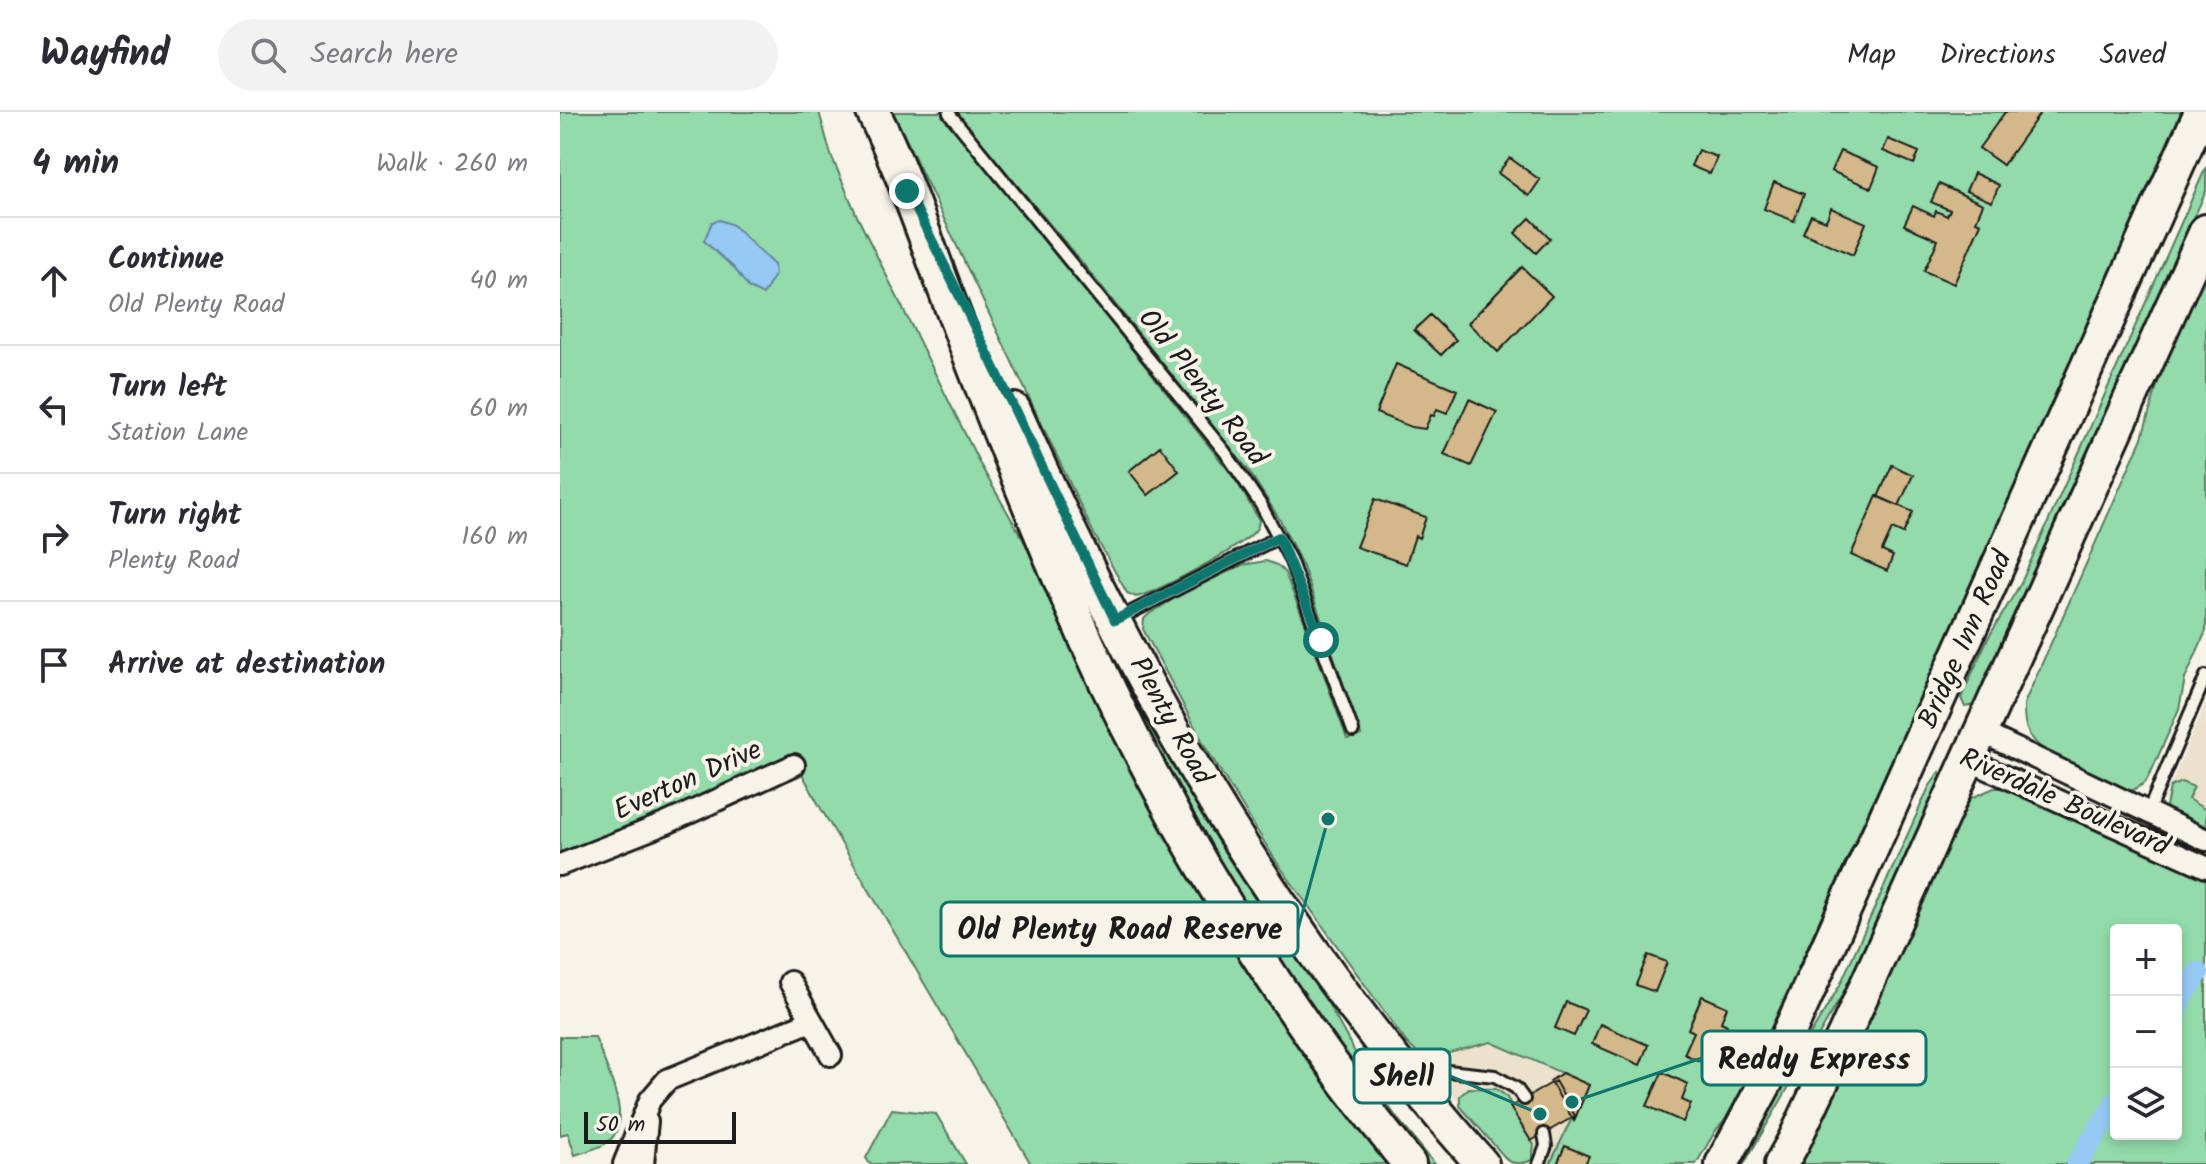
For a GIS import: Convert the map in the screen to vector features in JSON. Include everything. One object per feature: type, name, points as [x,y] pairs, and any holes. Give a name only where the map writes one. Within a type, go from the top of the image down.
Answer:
[{"type":"main road","name":"Plenty Road","points":[[873,112],[1070,602],[1154,778],[1264,967],[1326,1058],[1409,1164]]},
{"type":"main road","name":"Bridge Inn Road","points":[[1722,1164],[1779,1053],[1928,726],[2201,112]]},
{"type":"main road","name":"Plenty Road","points":[[907,191],[976,325],[1039,465],[1115,620],[1195,769],[1260,874],[1400,1066],[1482,1164]]},
{"type":"main road","name":"Bridge Inn Road","points":[[1787,1156],[2206,231]]},
{"type":"main road","name":"Riverdale Boulevard","points":[[1928,726],[1974,746]]},
{"type":"street","points":[[2182,155],[2188,132],[2188,112]]},
{"type":"street","name":"Riverdale Boulevard","points":[[1974,746],[2148,812],[2206,840]]},
{"type":"street","name":"Riverdale Boulevard","points":[[1974,746],[2138,836],[2206,867]]},
{"type":"street","name":"Everton Drive","points":[[560,865],[667,823],[794,765]]},
{"type":"street","points":[[2138,836],[2148,812]]},
{"type":"street","points":[[790,982],[831,1055]]},
{"type":"street","points":[[624,1164],[646,1109],[657,1089],[667,1080],[811,1021]]},
{"type":"street","points":[[643,1164],[646,1109]]},
{"type":"lane","name":"Old Plenty Road","points":[[949,113],[1225,452],[1279,537],[1307,602],[1353,731]]},
{"type":"lane","points":[[1115,620],[1279,537]]},
{"type":"lane","points":[[2148,812],[2206,676]]},
{"type":"lane","points":[[1400,1066],[1495,1076],[1516,1088],[1524,1099]]},
{"type":"lane","points":[[1539,1164],[1546,1146],[1544,1134]]},
{"type":"shaded area","points":[[2206,702],[2206,833],[2166,807],[2165,798]]},
{"type":"shaded area","points":[[1483,1038],[1589,1085],[1555,1164],[1511,1164],[1412,1048],[1418,1054]]},
{"type":"green space","points":[[560,112],[819,112],[831,155],[857,216],[981,466],[1040,569],[1141,787],[1175,851],[1288,1032],[1388,1164],[1031,1164],[792,755],[650,819],[560,854]]},
{"type":"green space","points":[[893,112],[943,112],[1236,480],[1259,520],[1256,529],[1246,539],[1162,587],[1136,597],[1127,593],[1094,534]]},
{"type":"green space","points":[[956,112],[2180,112],[2180,121],[1734,1110],[1716,1130],[1696,1164],[1550,1164],[1589,1085],[1491,1042],[1430,1058],[1418,1054],[1406,1042],[1276,861],[1206,748],[1143,629],[1144,619],[1149,614],[1187,591],[1242,565],[1266,561],[1277,565],[1285,573],[1347,739],[1361,735],[1303,567],[1280,520],[1249,471]]},
{"type":"green space","points":[[2206,167],[2206,191],[1979,695],[1974,705],[1965,707],[1961,698],[1987,640],[2021,583]]},
{"type":"green space","points":[[2206,270],[2206,631],[2185,679],[2179,709],[2153,768],[2145,783],[2133,790],[2122,790],[2059,760],[2037,744],[2027,728],[2024,704],[2142,438],[2164,362]]},
{"type":"green space","points":[[1118,661],[1318,985],[1369,1078],[1435,1164],[1423,1164],[1240,909],[1112,665]]},
{"type":"green space","points":[[1940,772],[1942,777],[1849,983],[1744,1164],[1733,1164],[1840,985],[1929,787]]},
{"type":"green space","points":[[2181,782],[2194,787],[2188,799],[2206,810],[2206,833],[2166,807],[2170,787]]},
{"type":"green space","points":[[1994,788],[2005,788],[2206,874],[2206,1164],[1802,1164],[1961,812],[1971,798]]},
{"type":"green space","points":[[560,1037],[595,1037],[619,1108],[619,1123],[614,1135],[605,1144],[575,1155],[568,1133],[560,1135]]},
{"type":"green space","points":[[1469,1088],[1496,1089],[1506,1096],[1534,1145],[1532,1160],[1520,1163],[1508,1161],[1460,1106],[1460,1096]]},
{"type":"green space","points":[[892,1109],[936,1114],[966,1164],[870,1164],[866,1158]]},
{"type":"water","points":[[720,220],[733,225],[774,265],[775,275],[763,295],[749,288],[734,268],[704,241],[712,222]]},
{"type":"building","points":[[2005,112],[2041,112],[2003,165],[1979,148]]},
{"type":"building","points":[[1888,139],[1919,152],[1914,164],[1883,151]]},
{"type":"building","points":[[1698,150],[1717,157],[1710,174],[1691,166]]},
{"type":"building","points":[[1840,151],[1879,167],[1871,188],[1831,171]]},
{"type":"building","points":[[1510,158],[1540,180],[1529,196],[1498,173]]},
{"type":"building","points":[[1974,173],[1999,185],[1992,202],[1966,191]]},
{"type":"building","points":[[1774,182],[1804,194],[1794,221],[1764,209]]},
{"type":"building","points":[[1939,184],[1983,204],[1976,221],[1981,223],[1954,284],[1924,271],[1938,240],[1904,225],[1913,206],[1934,216],[1936,211],[1947,216],[1950,210],[1931,202]]},
{"type":"building","points":[[1831,208],[1866,223],[1853,255],[1803,233],[1811,215],[1826,221]]},
{"type":"building","points":[[1530,218],[1550,238],[1536,253],[1515,233]]},
{"type":"building","points":[[1522,267],[1552,296],[1498,352],[1468,323]]},
{"type":"building","points":[[1430,315],[1456,340],[1441,355],[1414,330]]},
{"type":"building","points":[[1396,364],[1457,390],[1447,413],[1437,409],[1425,429],[1411,427],[1376,413]]},
{"type":"building","points":[[1469,399],[1497,412],[1471,466],[1444,454]]},
{"type":"building","points":[[1160,446],[1179,471],[1148,495],[1129,471]]},
{"type":"building","points":[[1892,465],[1913,475],[1899,506],[1878,497]]},
{"type":"building","points":[[1877,496],[1913,512],[1903,534],[1892,529],[1882,551],[1893,556],[1887,571],[1851,555]]},
{"type":"building","points":[[1375,499],[1426,517],[1419,538],[1415,536],[1406,564],[1356,547]]},
{"type":"building","points":[[1648,955],[1667,962],[1655,992],[1636,985]]},
{"type":"building","points":[[1702,996],[1727,1007],[1721,1022],[1727,1025],[1708,1065],[1684,1054],[1694,1032],[1688,1029]]},
{"type":"building","points":[[1566,1002],[1586,1010],[1574,1036],[1555,1028]]},
{"type":"building","points":[[1600,1024],[1648,1045],[1640,1065],[1592,1044]]},
{"type":"building","points":[[1662,1072],[1688,1084],[1682,1100],[1691,1104],[1683,1122],[1647,1106]]},
{"type":"building","points":[[1562,1073],[1589,1085],[1574,1121],[1550,1081]]},
{"type":"building","points":[[1555,1081],[1575,1116],[1531,1141],[1510,1107]]},
{"type":"building","points":[[1565,1146],[1589,1156],[1585,1164],[1557,1164]]},
{"type":"waterway","points":[[2182,998],[2198,973]]},
{"type":"waterway","points":[[2077,1164],[2110,1112]]},
{"type":"place","name":"Old Plenty Road Reserve","points":[[1328,819]]},
{"type":"place","name":"Reddy Express","points":[[1572,1102]]},
{"type":"place","name":"Shell","points":[[1540,1114]]},
{"type":"route","points":[[907,191],[976,325],[1039,465],[1115,620],[1279,537],[1321,640]]}]
